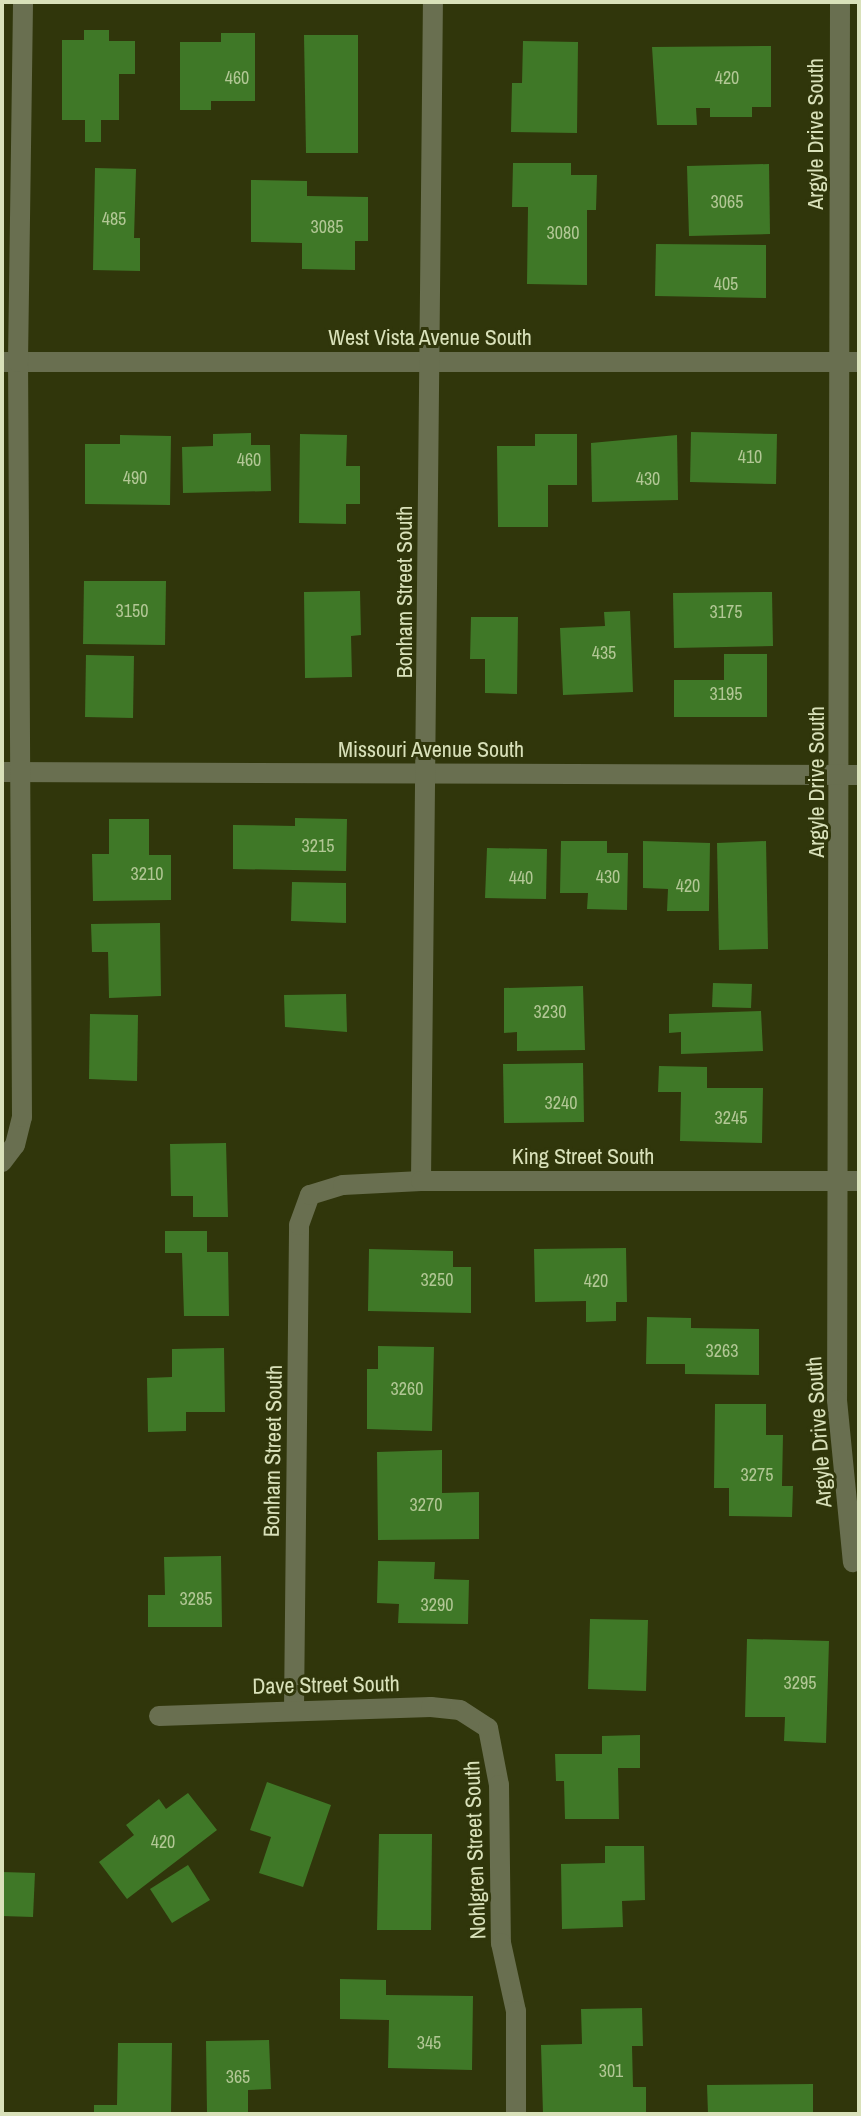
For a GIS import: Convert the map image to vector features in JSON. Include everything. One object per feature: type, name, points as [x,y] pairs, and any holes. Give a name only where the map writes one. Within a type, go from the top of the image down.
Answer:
[{"type":"street","points":[[2,1162],[15,1145],[22,1117],[11,772],[10,362],[23,2]]},
{"type":"street","name":"Bonham Street South","points":[[421,1181],[428,774],[433,2]]},
{"type":"street","name":"Argyle Drive South","points":[[840,2],[849,362],[850,775],[838,1181],[837,1400],[853,1562]]},
{"type":"street","name":"West Vista Avenue South","points":[[10,362],[849,362]]},
{"type":"street","name":"Missouri Avenue South","points":[[11,772],[850,775]]},
{"type":"street","name":"King Street South","points":[[310,1195],[343,1185],[421,1181],[859,1181]]},
{"type":"street","name":"Bonham Street South","points":[[294,1709],[299,1225],[310,1195]]},
{"type":"street","name":"Dave Street South","points":[[159,1716],[294,1709],[446,1709],[460,1710],[488,1728]]},
{"type":"street","name":"Nohlgren Street South","points":[[488,1728],[499,1785],[501,1943],[516,2011],[516,2114]]},
{"type":"building","points":[[84,30],[109,30],[109,41],[135,41],[135,74],[119,74],[119,120],[101,120],[101,142],[85,142],[85,120],[62,120],[62,40],[84,40]]},
{"type":"building","points":[[221,33],[255,33],[255,101],[211,101],[211,110],[180,110],[180,42],[221,42]]},
{"type":"building","points":[[304,35],[358,35],[358,153],[306,153]]},
{"type":"building","points":[[523,41],[578,42],[577,133],[511,132],[512,83],[522,83]]},
{"type":"building","points":[[771,46],[771,107],[752,107],[752,117],[710,117],[710,108],[696,108],[697,125],[657,125],[652,47]]},
{"type":"building","points":[[513,163],[571,163],[571,175],[597,175],[596,210],[587,210],[587,285],[527,284],[528,207],[512,207]]},
{"type":"building","points":[[769,164],[770,234],[689,236],[687,166]]},
{"type":"building","points":[[95,168],[136,169],[134,238],[140,238],[140,271],[93,270]]},
{"type":"building","points":[[251,180],[307,181],[307,196],[368,197],[368,241],[355,241],[355,270],[302,269],[302,243],[251,242]]},
{"type":"building","points":[[656,244],[766,245],[766,298],[655,296]]},
{"type":"building","points":[[691,432],[777,434],[776,484],[690,482]]},
{"type":"building","points":[[251,433],[251,445],[270,445],[271,491],[183,493],[182,447],[213,446],[213,434]]},
{"type":"building","points":[[300,434],[347,435],[346,466],[360,466],[360,504],[346,504],[346,524],[299,523]]},
{"type":"building","points":[[535,434],[577,434],[577,485],[548,485],[548,527],[498,527],[497,446],[535,446]]},
{"type":"building","points":[[120,435],[171,436],[170,505],[85,504],[85,444],[120,444]]},
{"type":"building","points":[[677,435],[678,500],[592,502],[591,443]]},
{"type":"building","points":[[84,581],[166,581],[165,645],[83,644]]},
{"type":"building","points":[[360,591],[361,635],[351,636],[352,677],[305,678],[304,592]]},
{"type":"building","points":[[772,592],[773,646],[674,648],[673,593]]},
{"type":"building","points":[[630,611],[633,692],[563,695],[560,628],[605,626],[604,612]]},
{"type":"building","points":[[471,617],[518,617],[517,694],[485,693],[485,659],[470,659]]},
{"type":"building","points":[[724,654],[767,654],[767,717],[674,717],[674,680],[724,680]]},
{"type":"building","points":[[86,655],[134,656],[133,718],[85,717]]},
{"type":"building","points":[[295,818],[347,819],[346,871],[233,869],[233,825],[295,826]]},
{"type":"building","points":[[109,819],[149,819],[149,855],[171,855],[171,900],[93,901],[92,854],[109,854]]},
{"type":"building","points":[[561,841],[607,841],[607,853],[628,853],[627,910],[587,909],[588,893],[560,893]]},
{"type":"building","points":[[643,841],[710,843],[709,911],[667,911],[668,889],[643,888]]},
{"type":"building","points":[[766,841],[768,949],[719,950],[717,843]]},
{"type":"building","points":[[487,848],[547,849],[546,899],[485,898]]},
{"type":"building","points":[[292,882],[346,883],[346,923],[291,921]]},
{"type":"building","points":[[160,923],[161,996],[109,998],[108,952],[92,952],[91,924]]},
{"type":"building","points":[[713,983],[752,984],[751,1008],[712,1007]]},
{"type":"building","points":[[583,986],[585,1050],[517,1051],[517,1032],[504,1033],[504,988]]},
{"type":"building","points":[[346,994],[347,1032],[285,1027],[284,995]]},
{"type":"building","points":[[761,1011],[763,1051],[681,1054],[681,1032],[669,1033],[669,1014]]},
{"type":"building","points":[[90,1014],[138,1015],[137,1081],[89,1079]]},
{"type":"building","points":[[583,1063],[584,1122],[504,1123],[503,1064]]},
{"type":"building","points":[[659,1066],[707,1067],[707,1088],[763,1088],[762,1143],[680,1141],[681,1092],[658,1092]]},
{"type":"building","points":[[226,1143],[228,1217],[193,1217],[193,1196],[171,1196],[170,1144]]},
{"type":"building","points":[[165,1231],[207,1231],[207,1252],[228,1252],[229,1316],[184,1316],[182,1253],[165,1253]]},
{"type":"building","points":[[626,1248],[627,1302],[616,1302],[616,1321],[586,1322],[586,1301],[535,1302],[534,1249]]},
{"type":"building","points":[[369,1249],[453,1251],[453,1267],[471,1267],[471,1313],[368,1311]]},
{"type":"building","points":[[647,1317],[691,1318],[691,1328],[759,1329],[759,1375],[685,1374],[685,1364],[646,1364]]},
{"type":"building","points":[[378,1346],[434,1347],[432,1431],[367,1429],[367,1369],[378,1369]]},
{"type":"building","points":[[224,1348],[225,1412],[186,1412],[186,1431],[148,1432],[147,1378],[172,1377],[172,1349]]},
{"type":"building","points":[[715,1404],[766,1404],[766,1435],[783,1435],[782,1486],[793,1486],[792,1517],[729,1516],[729,1488],[714,1488]]},
{"type":"building","points":[[442,1450],[442,1493],[479,1492],[479,1539],[378,1540],[377,1452]]},
{"type":"building","points":[[221,1556],[222,1627],[148,1627],[148,1595],[165,1595],[164,1557]]},
{"type":"building","points":[[378,1561],[435,1562],[434,1579],[469,1580],[468,1624],[398,1623],[399,1604],[377,1603]]},
{"type":"building","points":[[590,1619],[648,1620],[646,1691],[588,1689]]},
{"type":"building","points":[[747,1639],[829,1641],[826,1743],[784,1741],[785,1717],[745,1717]]},
{"type":"building","points":[[640,1735],[640,1768],[618,1768],[619,1819],[565,1819],[564,1781],[556,1781],[555,1754],[602,1754],[602,1736]]},
{"type":"building","points":[[267,1782],[331,1805],[303,1887],[259,1873],[271,1837],[250,1830]]},
{"type":"building","points":[[188,1793],[217,1830],[127,1899],[99,1862],[134,1835],[126,1825],[159,1799],[166,1809]]},
{"type":"building","points":[[379,1834],[432,1834],[431,1930],[377,1930]]},
{"type":"building","points":[[605,1846],[644,1846],[645,1900],[622,1901],[623,1927],[562,1929],[561,1864],[605,1863]]},
{"type":"building","points":[[188,1865],[210,1900],[172,1923],[150,1889]]},
{"type":"building","points":[[2,1872],[35,1873],[33,1917],[2,1916]]},
{"type":"building","points":[[340,1979],[386,1980],[386,1995],[473,1996],[472,2070],[388,2068],[389,2020],[340,2019]]},
{"type":"building","points":[[642,2008],[643,2046],[632,2046],[633,2087],[646,2087],[646,2114],[543,2114],[541,2045],[582,2044],[581,2009]]},
{"type":"building","points":[[269,2040],[271,2089],[248,2090],[248,2114],[207,2114],[206,2041]]},
{"type":"building","points":[[118,2043],[172,2043],[171,2114],[94,2114],[94,2105],[117,2105]]},
{"type":"building","points":[[813,2084],[813,2114],[708,2114],[707,2085]]}]
